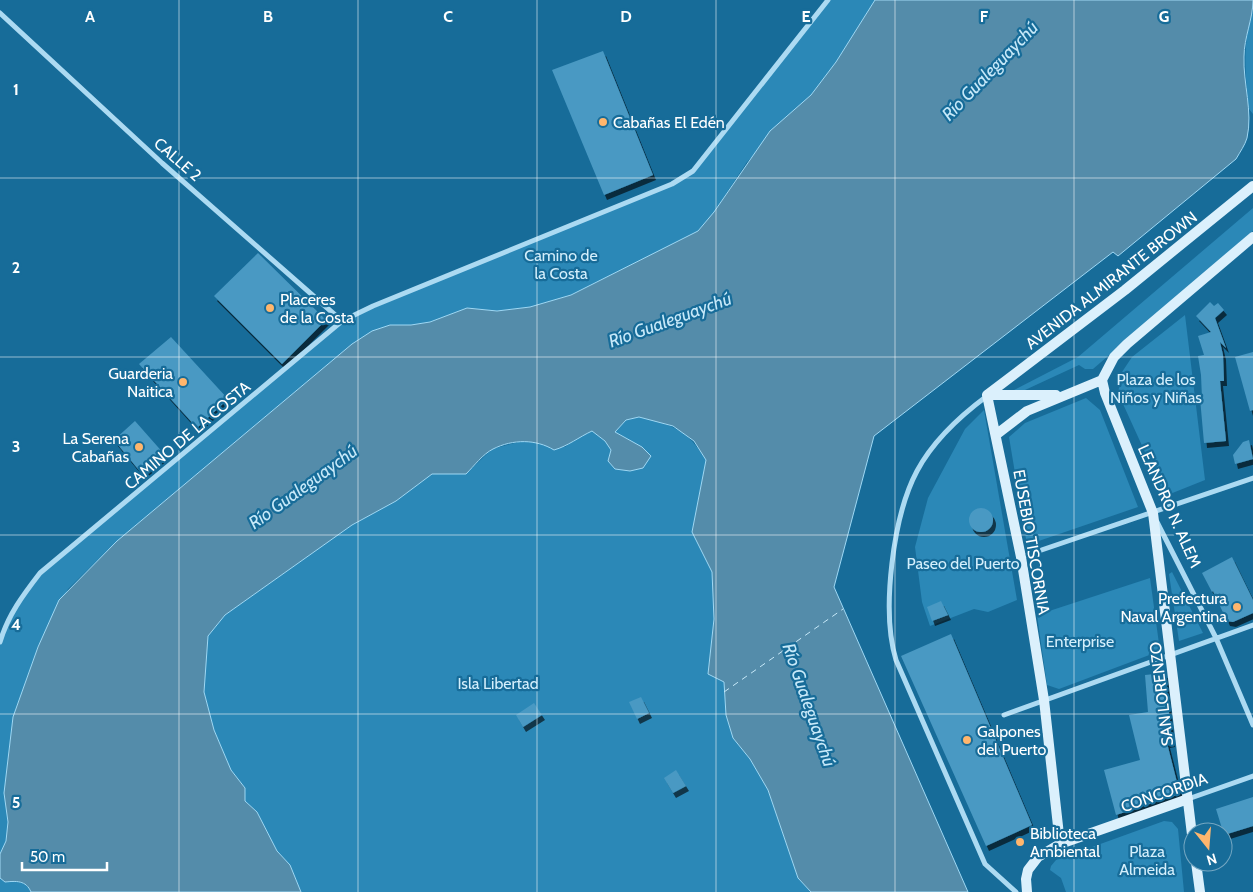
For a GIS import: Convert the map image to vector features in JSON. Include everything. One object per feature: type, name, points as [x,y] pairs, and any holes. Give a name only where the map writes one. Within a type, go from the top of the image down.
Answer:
[{"type":"main road","name":"AVENIDA ALMIRANTE BROWN","points":[[987,395],[1125,290],[1253,186]]},
{"type":"main road","points":[[997,434],[1017,417],[1063,395],[1102,380],[1105,370],[1114,357],[1127,344],[1253,237]]},
{"type":"main road","name":"LEANDRO N. ALEM","points":[[1102,380],[1105,393],[1153,513]]},
{"type":"main road","points":[[987,395],[1063,395]]},
{"type":"main road","name":"EUSEBIO TISCORNIA","points":[[987,395],[997,434],[1021,557],[1044,700],[1060,844]]},
{"type":"main road","name":"SAN LORENZO","points":[[1153,513],[1172,654],[1191,822]]},
{"type":"main road","name":"CONCORDIA","points":[[1028,892],[1026,880],[1028,870],[1038,857],[1060,844],[1188,799]]},
{"type":"main road","points":[[1197,872],[1200,892]]},
{"type":"street","name":"CAMINO DE LA COSTA","points":[[0,642],[5,626],[20,599],[40,573],[342,322],[373,306],[672,184],[693,171],[828,0]]},
{"type":"street","name":"CALLE 2","points":[[0,14],[162,163],[342,322]]},
{"type":"street","points":[[987,395],[954,424],[933,447],[917,470],[907,493],[897,531],[892,576],[890,635],[896,660],[985,864],[1016,892]]},
{"type":"street","points":[[1021,557],[1253,478]]},
{"type":"street","name":"LEANDRO N. ALEM","points":[[1153,513],[1216,638],[1253,725]]},
{"type":"street","points":[[1004,715],[1253,625]]},
{"type":"street","name":"CONCORDIA","points":[[1188,799],[1253,776]]},
{"type":"green space","name":"Camino de la Costa","points":[[828,0],[875,0],[836,62],[811,95],[747,162],[714,212],[698,231],[571,295],[530,307],[497,311],[467,308],[430,322],[411,325],[390,325],[352,344],[117,541],[68,589],[38,647],[13,717],[4,793],[8,822],[6,841],[0,854],[0,642],[5,626],[40,573],[342,321],[672,184],[693,171]]},
{"type":"green space","points":[[1253,10],[1253,114],[1249,109],[1245,59],[1247,35]]},
{"type":"green space","points":[[1253,208],[1253,231],[1093,369],[1085,369],[1079,365],[1025,390],[1012,391],[1078,357]]},
{"type":"green space","name":"Plaza de los Niños y Niñas","points":[[1185,315],[1205,480],[1165,496],[1118,393],[1122,372],[1132,357]]},
{"type":"green space","points":[[1086,398],[1100,410],[1138,507],[1027,545],[1009,437],[1025,423]]},
{"type":"green space","name":"Paseo del Puerto","points":[[984,410],[1017,600],[988,612],[974,609],[930,626],[922,602],[915,547],[928,498],[965,429]]},
{"type":"green space","name":"Isla Libertad","points":[[639,417],[678,430],[692,441],[706,460],[692,532],[712,572],[714,619],[708,673],[724,682],[726,715],[733,738],[750,759],[768,790],[798,878],[811,892],[301,892],[290,865],[277,851],[257,812],[245,801],[245,788],[231,770],[214,730],[204,692],[208,636],[225,615],[352,525],[396,501],[432,474],[466,474],[492,449],[522,441],[565,447],[573,440],[592,431],[605,441],[611,450],[608,461],[615,469],[630,471],[642,447],[615,432],[626,420]]},
{"type":"green space","points":[[1172,572],[1203,633],[1179,641],[1169,574]]},
{"type":"green space","name":"Enterprise","points":[[1150,578],[1160,651],[1059,689],[1047,685],[1037,615]]},
{"type":"green space","name":"Plaza Almeida","points":[[1164,821],[1172,822],[1178,829],[1184,892],[1066,892],[1061,878],[1050,870],[1056,860]]},
{"type":"green space","points":[[0,878],[5,882],[23,883],[31,892],[0,892]]},
{"type":"water","name":"Río Gualeguaychú","points":[[875,0],[1253,0],[1244,57],[1249,128],[1246,141],[1236,159],[1118,256],[1113,252],[874,436],[834,587],[968,892],[811,892],[798,878],[768,790],[750,759],[733,738],[726,715],[724,682],[708,674],[714,619],[712,572],[692,532],[706,460],[694,441],[673,426],[639,417],[626,420],[615,432],[642,447],[651,456],[643,468],[630,471],[615,469],[608,461],[611,450],[605,441],[592,431],[554,450],[532,442],[508,443],[486,454],[466,474],[432,474],[396,501],[352,525],[225,615],[208,636],[204,692],[214,730],[231,770],[245,788],[245,801],[257,812],[277,851],[290,865],[301,892],[31,892],[23,883],[5,882],[0,878],[0,854],[6,841],[8,822],[4,793],[13,717],[38,647],[59,600],[117,541],[352,344],[372,331],[390,325],[411,325],[430,322],[467,308],[497,311],[530,307],[571,295],[698,231],[714,212],[770,131],[811,95],[836,62]]},
{"type":"building","name":"Cabañas El Edén","points":[[603,51],[653,175],[604,195],[552,70]]},
{"type":"building","name":"Placeres de la Costa","points":[[258,253],[326,320],[282,364],[214,296]]},
{"type":"building","points":[[1210,302],[1214,306],[1218,303],[1224,310],[1215,318],[1226,348],[1220,342],[1223,355],[1224,381],[1220,381],[1226,441],[1204,443],[1200,398],[1202,398],[1201,375],[1198,356],[1204,355],[1198,336],[1211,332],[1196,316]]},
{"type":"building","name":"Guarderia Naitica","points":[[171,337],[228,399],[197,428],[139,364]]},
{"type":"building","points":[[1253,352],[1253,410],[1250,411],[1235,357]]},
{"type":"building","name":"La Serena Cabañas","points":[[135,421],[165,455],[142,474],[114,440]]},
{"type":"building","points":[[1249,440],[1253,459],[1235,464],[1233,455],[1243,442]]},
{"type":"building","points":[[981,508],[989,512],[993,520],[989,528],[981,532],[973,528],[969,520],[973,512]]},
{"type":"building","points":[[1232,557],[1253,600],[1253,613],[1233,622],[1227,621],[1202,573]]},
{"type":"building","points":[[941,601],[948,615],[932,621],[927,607]]},
{"type":"building","name":"Galpones del Puerto","points":[[951,634],[1032,825],[986,846],[901,656]]},
{"type":"building","points":[[1165,673],[1172,742],[1167,743],[1180,794],[1116,815],[1104,770],[1140,760],[1129,715],[1148,712],[1145,675]]},
{"type":"building","points":[[641,697],[649,713],[637,719],[629,702]]},
{"type":"building","points":[[534,703],[542,715],[523,727],[516,715]]},
{"type":"building","points":[[676,770],[686,786],[673,793],[664,778]]},
{"type":"building","points":[[1253,797],[1253,826],[1233,832],[1233,822],[1220,822],[1216,809]]},
{"type":"ferry route","points":[[724,692],[843,609]]},
{"type":"place","name":"Cabañas El Edén","points":[[603,122]]},
{"type":"place","name":"Placeres de la Costa","points":[[270,308]]},
{"type":"place","name":"Guarderia Naitica","points":[[183,382]]},
{"type":"place","name":"La Serena Cabañas","points":[[139,447]]},
{"type":"place","name":"Prefectura Naval Argentina","points":[[1237,607]]},
{"type":"place","name":"Galpones del Puerto","points":[[967,740]]},
{"type":"place","name":"Biblioteca Ambiental","points":[[1020,842]]}]
